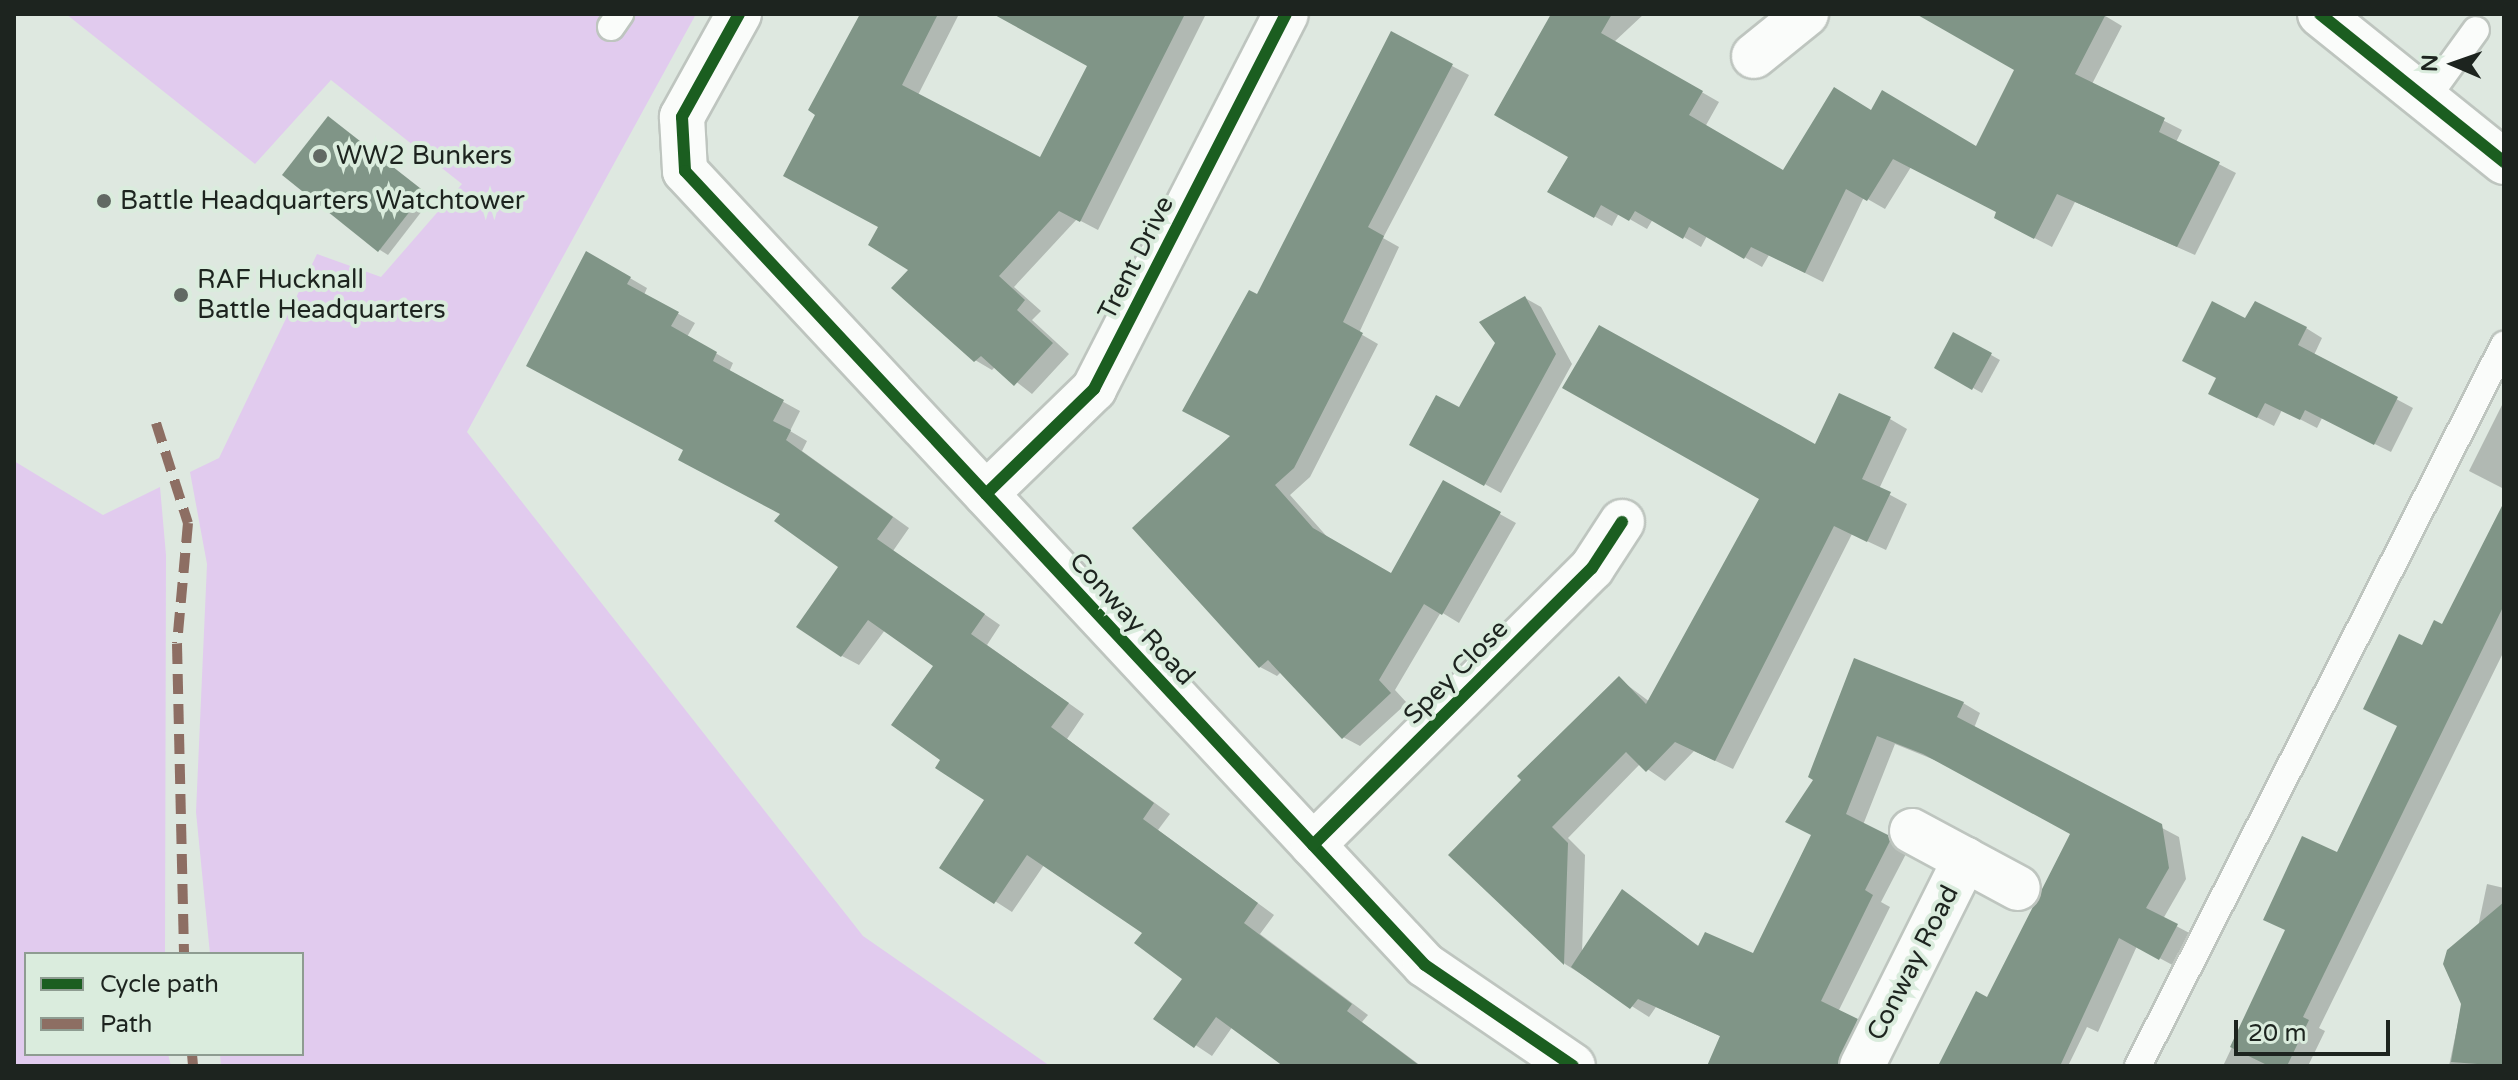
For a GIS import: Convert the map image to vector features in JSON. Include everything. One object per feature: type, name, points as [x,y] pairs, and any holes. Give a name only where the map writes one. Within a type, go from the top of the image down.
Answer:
[{"type":"street","name":"Conway Road","points":[[739,14],[682,117],[685,171],[1425,965],[1573,1066]]},
{"type":"street","name":"Trent Drive","points":[[986,494],[1094,389],[1286,14]]},
{"type":"street","points":[[1754,56],[1806,14]]},
{"type":"street","points":[[2320,14],[2504,162]]},
{"type":"street","name":"Spey Close","points":[[1313,845],[1592,568],[1622,522]]},
{"type":"street","name":"Conway Road","points":[[1912,831],[2018,888]]},
{"type":"street","name":"Conway Road","points":[[1862,1066],[1965,859]]},
{"type":"lane","points":[[2426,99],[2476,30]]},
{"type":"lane","points":[[2138,1066],[2504,345]]},
{"type":"shaded area","points":[[66,14],[696,14],[467,432],[863,936],[1050,1066],[221,1066],[220,1056],[304,1056],[304,952],[210,952],[196,812],[207,564],[190,472],[219,458],[317,254],[381,277],[462,184],[331,80],[255,164]]},
{"type":"shaded area","points":[[14,461],[103,515],[160,487],[166,555],[165,952],[24,952],[24,1056],[168,1056],[171,1066],[14,1066]]},
{"type":"building","points":[[860,14],[938,14],[902,85],[1040,157],[1087,66],[993,14],[1185,14],[1080,222],[1059,211],[999,276],[1025,300],[1017,310],[1053,343],[1014,386],[981,356],[974,362],[891,288],[908,270],[868,245],[878,227],[783,176],[815,115],[808,110]]},
{"type":"building","points":[[1551,14],[1612,14],[1601,33],[1703,91],[1689,115],[1783,170],[1834,87],[1871,110],[1882,90],[1976,146],[2014,70],[1916,14],[2106,14],[2075,74],[2165,118],[2159,132],[2220,162],[2177,247],[2057,194],[2034,239],[1994,218],[1996,212],[1893,159],[1867,201],[1846,189],[1805,273],[1751,247],[1744,259],[1689,227],[1683,239],[1635,211],[1629,221],[1601,205],[1594,218],[1547,192],[1568,157],[1494,115]]},
{"type":"building","points":[[1391,31],[1453,64],[1368,227],[1384,236],[1343,322],[1363,333],[1294,468],[1275,485],[1313,528],[1391,573],[1443,480],[1501,512],[1442,615],[1424,604],[1379,680],[1391,693],[1342,739],[1268,660],[1259,668],[1132,528],[1230,436],[1182,411],[1249,290],[1257,294]]},
{"type":"building","points":[[328,116],[425,192],[378,252],[282,175]]},
{"type":"building","points":[[586,251],[631,277],[627,284],[679,312],[671,326],[717,352],[713,361],[784,400],[773,421],[791,430],[786,440],[893,517],[877,539],[985,614],[971,634],[1069,703],[1051,727],[1154,803],[1143,819],[1258,903],[1244,923],[1352,1004],[1347,1011],[1420,1066],[1283,1066],[1216,1017],[1194,1048],[1153,1019],[1182,979],[1134,943],[1142,933],[1027,855],[994,904],[939,868],[984,800],[935,768],[940,760],[891,725],[933,666],[868,620],[841,657],[796,627],[838,567],[774,521],[780,514],[678,460],[683,450],[526,366]]},
{"type":"building","points":[[1525,296],[1556,354],[1484,486],[1409,445],[1436,395],[1459,407],[1495,343],[1479,322]]},
{"type":"building","points":[[2212,301],[2245,318],[2255,301],[2307,327],[2298,345],[2398,397],[2374,445],[2305,410],[2300,420],[2265,403],[2257,418],[2208,394],[2216,378],[2182,361]]},
{"type":"building","points":[[1599,325],[1815,444],[1839,393],[1891,417],[1862,479],[1891,492],[1867,542],[1834,526],[1715,761],[1675,742],[1646,772],[1626,752],[1552,827],[1568,843],[1564,965],[1448,855],[1521,780],[1517,776],[1619,676],[1646,704],[1759,499],[1562,388]]},
{"type":"building","points":[[1953,332],[1992,353],[1972,390],[1934,368]]},
{"type":"building","points":[[2504,502],[2504,605],[2303,1017],[2309,1020],[2287,1066],[2269,1066],[2230,1047],[2285,930],[2263,920],[2302,836],[2337,852],[2397,726],[2363,709],[2399,634],[2422,645],[2434,620],[2442,624]]},
{"type":"building","points":[[1854,658],[1964,702],[1957,717],[2162,824],[2169,868],[2146,908],[2178,924],[2159,960],[2119,938],[2060,1066],[1938,1066],[1976,991],[1987,997],[2070,834],[1923,754],[1877,736],[1846,814],[1888,835],[1890,841],[1865,890],[1873,895],[1821,1001],[1858,1019],[1837,1066],[1707,1066],[1720,1036],[1638,999],[1630,1009],[1571,967],[1622,889],[1698,946],[1705,932],[1753,953],[1811,835],[1785,822],[1813,780],[1808,777]]},
{"type":"building","points":[[2504,902],[2504,1066],[2451,1062],[2461,1004],[2443,964],[2447,950]]},
{"type":"marked path","points":[[156,423],[188,523],[177,644],[184,952]]},
{"type":"marked path","points":[[192,1056],[193,1066]]},
{"type":"cycle path","points":[[739,14],[682,117],[685,171],[1425,965],[1573,1066]]},
{"type":"cycle path","points":[[986,494],[1094,389],[1286,14]]},
{"type":"cycle path","points":[[2320,14],[2504,162]]},
{"type":"cycle path","points":[[1313,845],[1592,568],[1622,522]]},
{"type":"place","name":"WW2 Bunkers","points":[[320,156]]},
{"type":"place","name":"Battle Headquarters Watchtower","points":[[104,201]]},
{"type":"place","name":"RAF Hucknall Battle Headquarters","points":[[181,295]]}]
